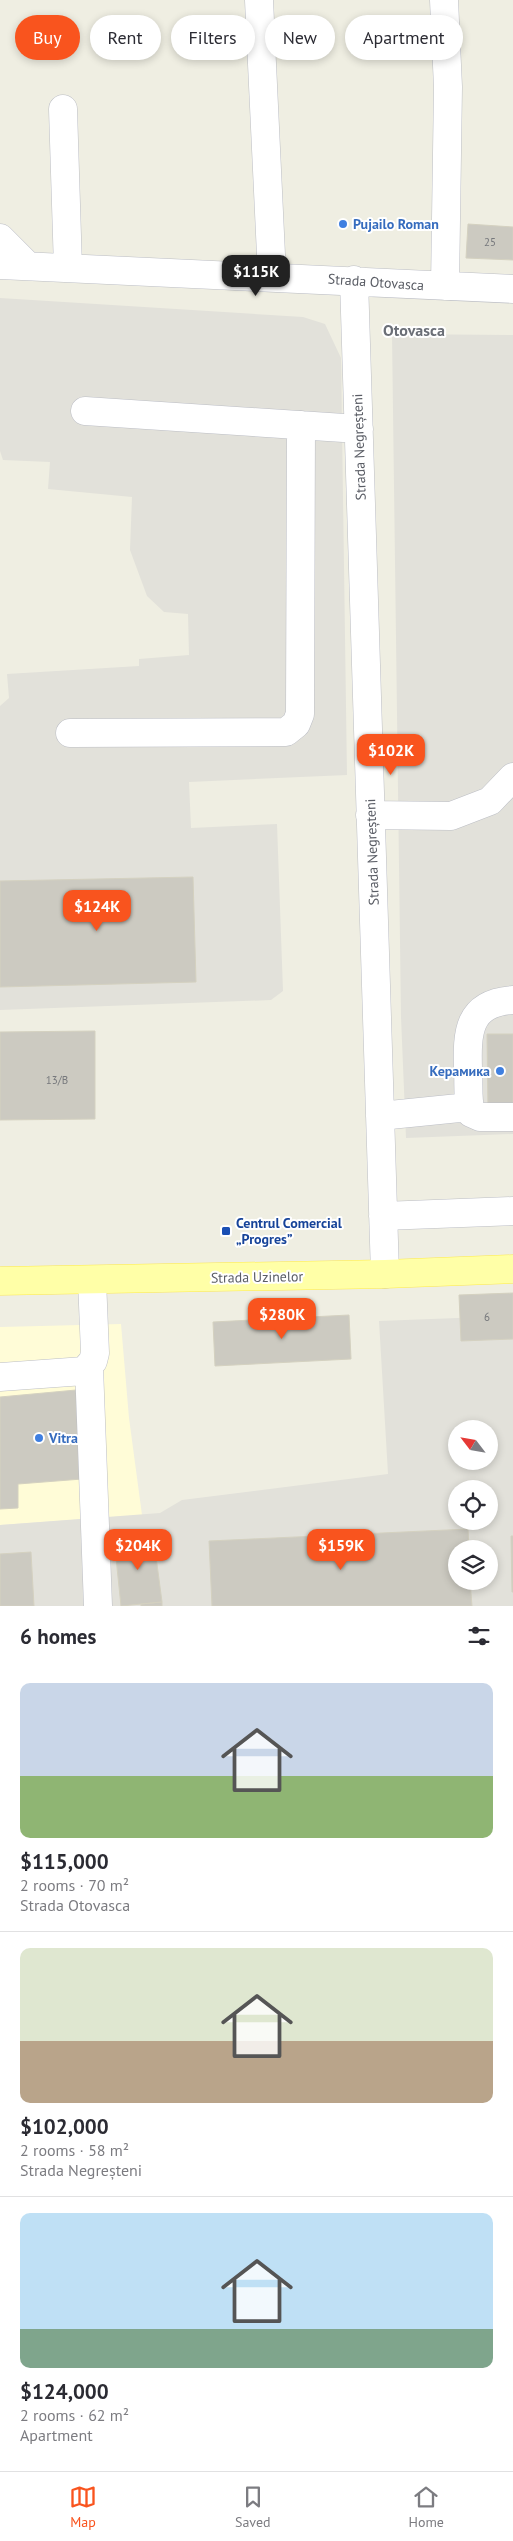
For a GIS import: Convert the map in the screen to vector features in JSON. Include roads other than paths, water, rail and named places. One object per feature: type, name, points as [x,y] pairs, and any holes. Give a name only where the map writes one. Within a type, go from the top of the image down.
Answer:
[{"type":"main road","name":"Strada Uzinelor","points":[[0,1281],[385,1274],[513,1269]]},
{"type":"street","points":[[259,0],[272,276]]},
{"type":"street","points":[[444,0],[448,87],[445,286]]},
{"type":"street","points":[[63,109],[68,268]]},
{"type":"street","points":[[0,238],[28,266]]},
{"type":"street","name":"Strada Otovasca","points":[[0,265],[272,276],[513,289]]},
{"type":"street","name":"Strada Negreșteni","points":[[354,280],[385,1274]]},
{"type":"street","points":[[85,411],[359,429]]},
{"type":"street","points":[[70,734],[286,732],[296,724],[300,714],[301,425]]},
{"type":"street","points":[[370,815],[451,816],[490,802],[513,777]]},
{"type":"street","points":[[513,1000],[490,1004],[480,1012],[473,1021],[469,1031],[468,1044],[469,1107],[471,1113],[480,1117],[513,1117]]},
{"type":"street","points":[[380,1116],[469,1107]]},
{"type":"street","points":[[383,1216],[513,1211]]},
{"type":"street","points":[[92,1280],[95,1352],[89,1367],[98,1606]]},
{"type":"street","points":[[0,1377],[84,1371],[89,1367]]},
{"type":"place","name":"Pujailo Roman","points":[[343,224]]},
{"type":"place","name":"Керамика","points":[[500,1071]]},
{"type":"place","name":"Centrul Comercial „Progres”","points":[[226,1231]]},
{"type":"place","name":"Vitra","points":[[39,1438]]},
{"type":"district","name":"Otovasca","points":[[414,330]]}]
